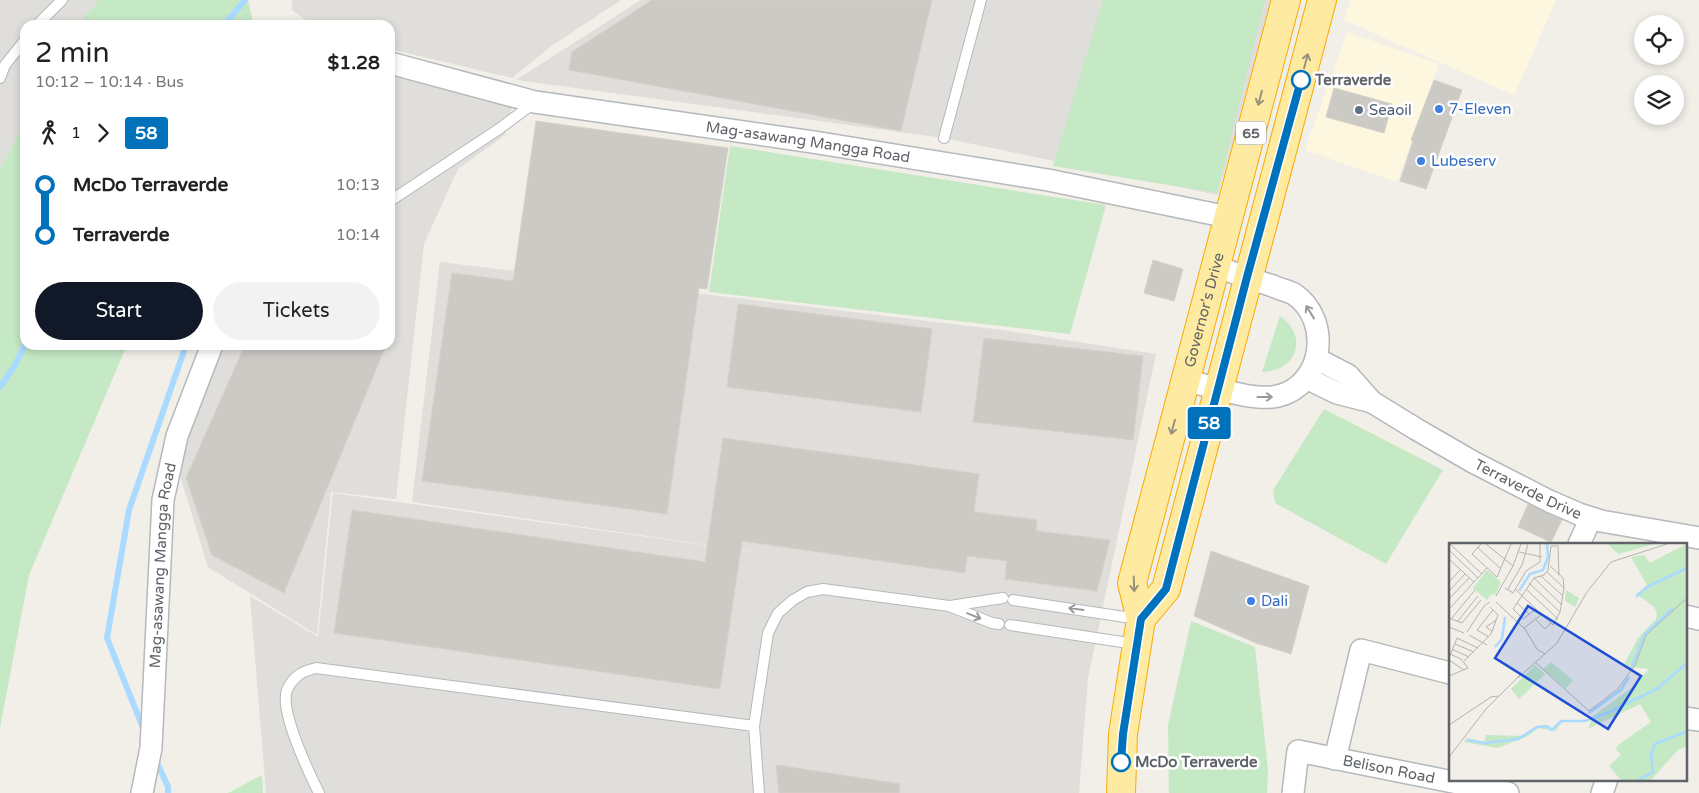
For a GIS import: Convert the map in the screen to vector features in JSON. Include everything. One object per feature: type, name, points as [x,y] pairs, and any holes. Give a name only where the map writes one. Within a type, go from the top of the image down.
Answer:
[{"type":"highway","name":"Governor's Drive","points":[[1121,793],[1123,734],[1139,632],[1132,583],[1286,0]]},
{"type":"highway","name":"65","points":[[1139,632],[1166,589],[1247,277],[1322,0]]},
{"type":"street","name":"Mag-asawang Mangga Road","points":[[395,64],[535,102],[813,142],[1048,180],[1228,216]]},
{"type":"street","points":[[1185,380],[1263,398],[1279,396],[1294,389],[1306,378],[1317,359],[1320,340],[1316,322],[1307,306],[1293,294],[1215,266]]},
{"type":"street","name":"Mag-asawang Mangga Road","points":[[142,793],[151,748],[158,635],[163,500],[177,436],[210,350]]},
{"type":"street","name":"Terraverde Drive","points":[[1317,359],[1348,375],[1372,402]]},
{"type":"street","name":"Terraverde Drive","points":[[1306,378],[1337,393],[1372,402],[1503,478],[1549,501],[1591,518],[1699,538]]},
{"type":"street","points":[[1580,543],[1591,518]]},
{"type":"street","points":[[1686,616],[1699,619]]},
{"type":"street","points":[[1335,759],[1361,650],[1449,673]]},
{"type":"street","points":[[1686,718],[1699,720]]},
{"type":"street","name":"Belison Road","points":[[1293,793],[1298,751],[1449,779]]},
{"type":"street","name":"Belison Road","points":[[1457,780],[1498,787]]},
{"type":"street","points":[[1602,793],[1607,780]]},
{"type":"lane","points":[[42,20],[62,0]]},
{"type":"lane","points":[[944,138],[981,0]]},
{"type":"lane","points":[[0,78],[4,65],[20,46]]},
{"type":"lane","points":[[395,198],[499,129],[535,102]]},
{"type":"lane","points":[[759,793],[754,726],[768,632],[778,614],[807,592],[823,589],[949,606],[992,623],[1139,632]]},
{"type":"lane","points":[[949,606],[1008,599],[1139,632]]},
{"type":"lane","points":[[319,793],[285,707],[287,690],[300,672],[316,668],[754,726]]},
{"type":"shaded area","points":[[0,0],[99,0],[82,20],[20,20],[20,131],[0,169]]},
{"type":"shaded area","points":[[292,0],[621,0],[553,45],[512,78],[395,50],[395,20],[306,20],[292,10]]},
{"type":"shaded area","points":[[641,0],[1272,0],[1218,195],[944,138],[516,80]]},
{"type":"shaded area","points":[[1351,0],[1556,0],[1514,95],[1344,20]]},
{"type":"shaded area","points":[[1347,32],[1439,64],[1397,182],[1305,150]]},
{"type":"shaded area","points":[[395,73],[513,103],[505,135],[458,169],[424,244],[396,499],[331,492],[317,635],[208,567],[177,466],[217,350],[395,350]]},
{"type":"shaded area","points":[[440,262],[1002,330],[1156,354],[1088,678],[1079,793],[266,793],[250,596],[318,637],[333,493],[806,559],[412,502]]},
{"type":"green space","points":[[99,0],[248,0],[253,20],[82,20]]},
{"type":"green space","points":[[1103,0],[1265,0],[1217,193],[1053,166]]},
{"type":"green space","points":[[20,131],[20,350],[125,350],[29,575],[0,728],[0,169]]},
{"type":"green space","points":[[730,146],[1106,205],[1070,334],[709,292]]},
{"type":"green space","points":[[1280,316],[1289,324],[1294,333],[1295,352],[1291,360],[1284,366],[1262,372]]},
{"type":"green space","points":[[1324,409],[1443,470],[1386,564],[1275,503],[1273,490]]},
{"type":"green space","points":[[1191,621],[1255,647],[1268,770],[1267,793],[1169,793],[1168,725]]},
{"type":"green space","points":[[262,775],[263,793],[228,793]]},
{"type":"building","points":[[652,0],[932,0],[901,131],[569,70],[572,52]]},
{"type":"building","points":[[1434,80],[1462,90],[1426,189],[1400,181],[1413,141],[1411,140]]},
{"type":"building","name":"Seaoil","points":[[1334,88],[1392,104],[1384,133],[1326,117]]},
{"type":"building","points":[[536,121],[728,148],[707,289],[699,288],[667,514],[422,481],[452,273],[513,281]]},
{"type":"building","points":[[1153,260],[1183,269],[1174,301],[1144,293]]},
{"type":"building","points":[[738,304],[932,329],[921,412],[727,387]]},
{"type":"building","points":[[984,338],[1143,356],[1133,440],[973,422]]},
{"type":"building","points":[[243,350],[384,350],[284,593],[212,555],[186,478]]},
{"type":"building","points":[[723,438],[979,474],[974,512],[1037,520],[1036,531],[1110,540],[1097,591],[1005,579],[1007,561],[967,556],[965,573],[742,541],[720,689],[334,633],[352,510],[705,562]]},
{"type":"building","points":[[1528,504],[1562,520],[1551,542],[1518,527]]},
{"type":"building","name":"Dali","points":[[1211,551],[1309,586],[1291,654],[1256,643],[1194,616]]},
{"type":"building","points":[[776,765],[900,784],[899,793],[779,793]]},
{"type":"waterway","points":[[228,20],[245,0]]},
{"type":"waterway","points":[[0,387],[22,350]]},
{"type":"waterway","points":[[145,733],[107,638],[129,510],[184,350]]},
{"type":"waterway","points":[[155,758],[168,787],[168,793]]},
{"type":"bus line","name":"58","points":[[1121,762],[1123,734],[1141,619],[1166,589],[1247,277],[1301,80]]},
{"type":"place","name":"Terraverde","points":[[1301,80]]},
{"type":"place","name":"7-Eleven","points":[[1439,109]]},
{"type":"place","name":"Seaoil","points":[[1359,110]]},
{"type":"place","name":"Lubeserv","points":[[1421,161]]},
{"type":"place","name":"Dali","points":[[1251,601]]},
{"type":"place","name":"McDo Terraverde","points":[[1121,762]]}]
